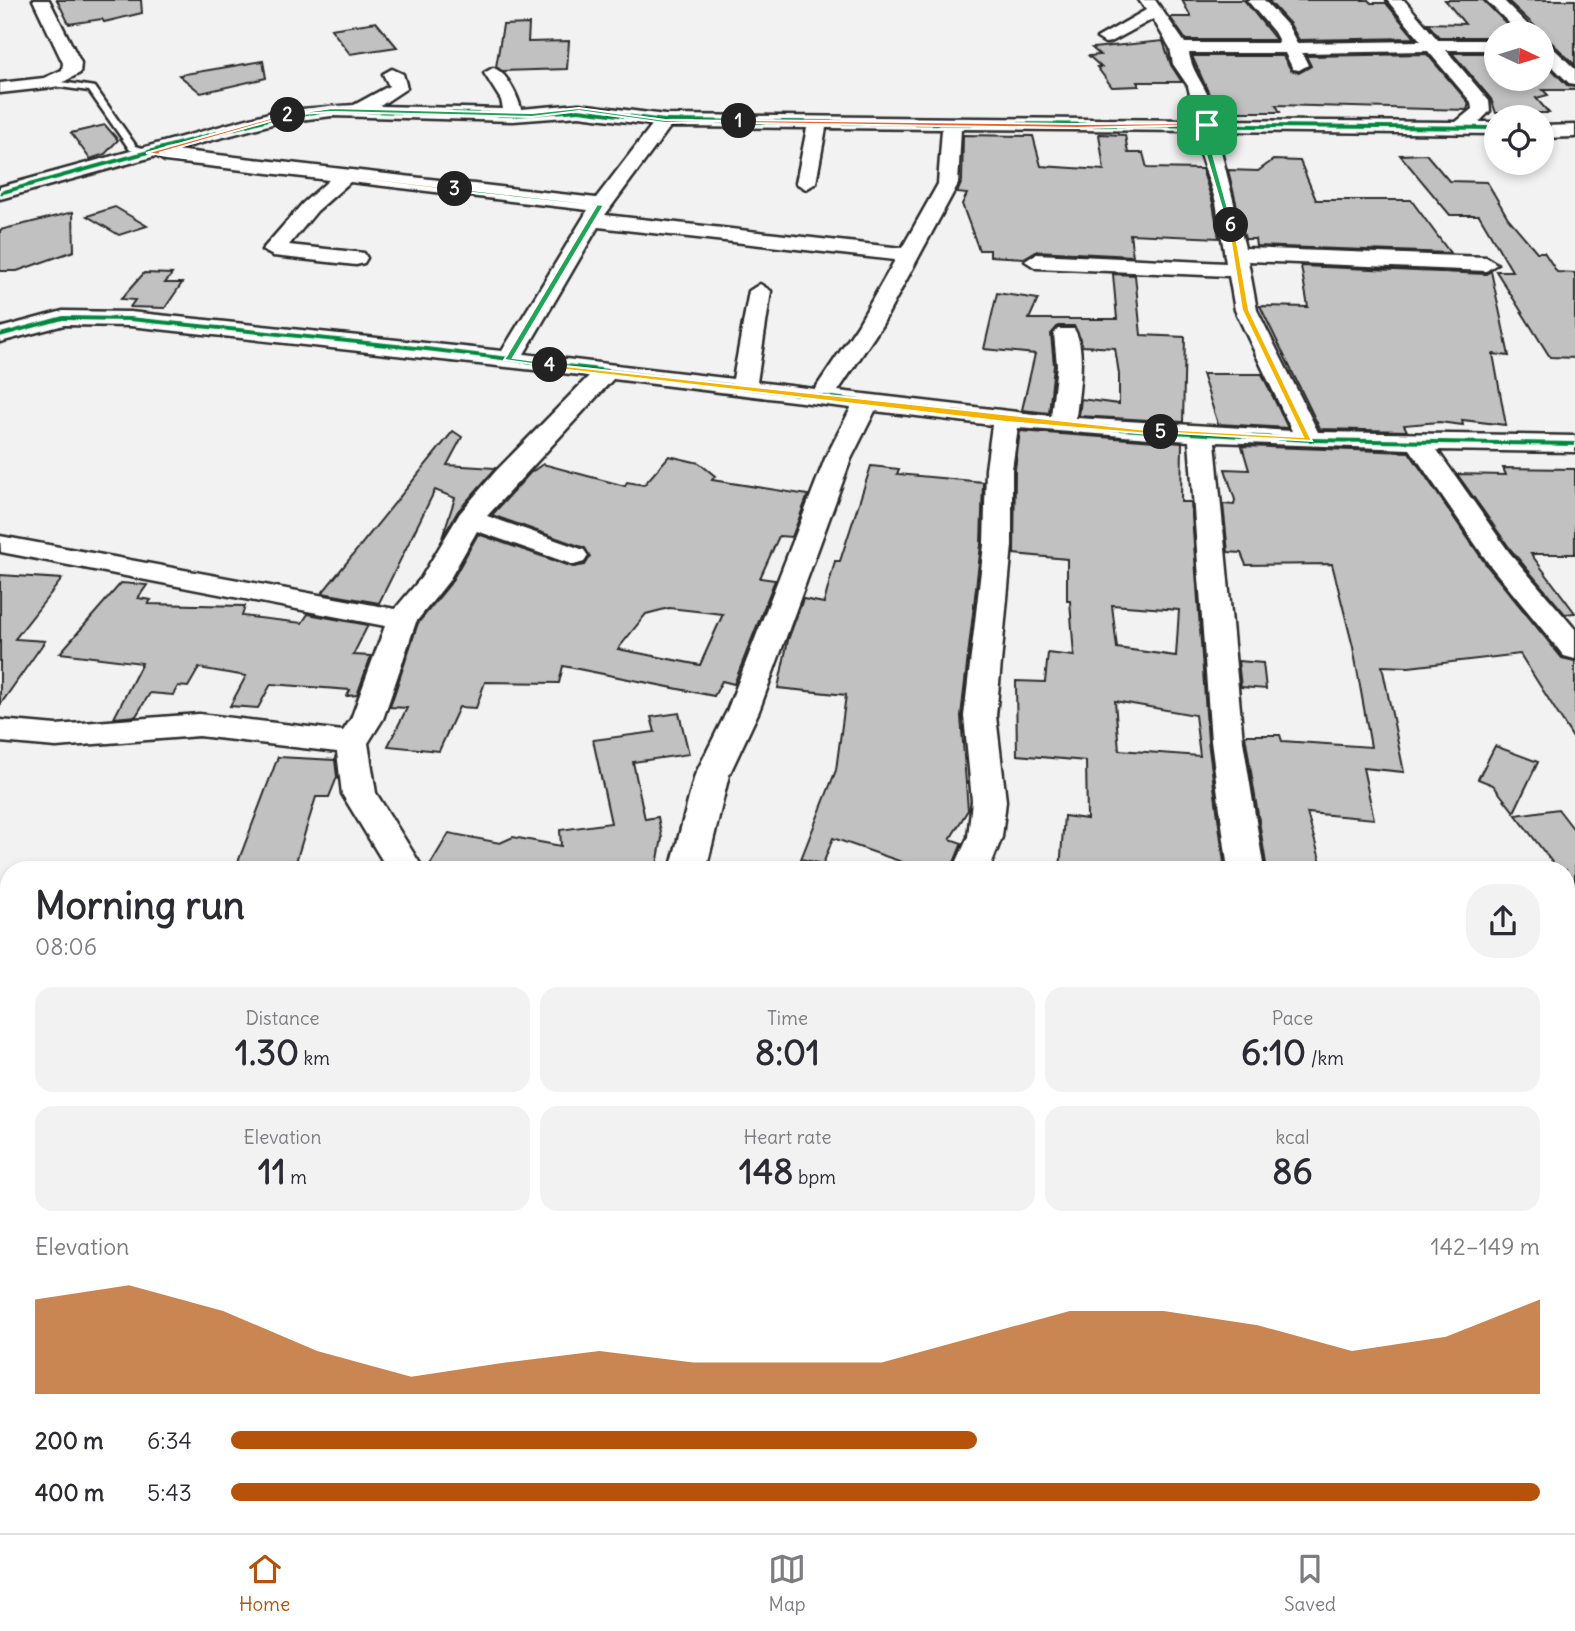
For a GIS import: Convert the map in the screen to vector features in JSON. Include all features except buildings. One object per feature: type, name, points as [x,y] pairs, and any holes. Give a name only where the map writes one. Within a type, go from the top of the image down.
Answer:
[{"type":"street","points":[[0,88],[48,83],[65,78],[74,68],[41,0]]},
{"type":"street","points":[[1255,0],[1282,30],[1302,70]]},
{"type":"street","points":[[1395,0],[1483,107],[1463,126]]},
{"type":"street","points":[[1494,0],[1516,21]]},
{"type":"street","points":[[1105,38],[1151,6],[1179,48],[1182,64],[1197,86],[1207,125],[1209,151],[1226,202],[1245,310],[1309,440]]},
{"type":"street","points":[[1179,48],[1409,48],[1484,45]]},
{"type":"street","points":[[1554,46],[1564,46]]},
{"type":"street","points":[[1554,58],[1575,79]]},
{"type":"street","points":[[356,111],[398,88],[397,78],[393,74]]},
{"type":"street","points":[[493,74],[510,100],[513,115]]},
{"type":"street","points":[[0,193],[276,117],[303,112],[513,115],[579,110],[665,121],[1484,127]]},
{"type":"street","points":[[508,360],[596,212],[665,121]]},
{"type":"street","points":[[806,183],[818,122]]},
{"type":"street","points":[[822,397],[870,325],[948,184],[952,125]]},
{"type":"street","points":[[1554,132],[1575,131]]},
{"type":"street","points":[[149,153],[345,176],[909,255]]},
{"type":"street","points":[[345,176],[310,207],[273,250],[356,258]]},
{"type":"street","points":[[1037,261],[1486,264]]},
{"type":"street","points":[[744,387],[760,291]]},
{"type":"street","points":[[0,335],[63,318],[119,319],[508,360],[1063,424],[1309,440],[1575,444]]},
{"type":"street","points":[[1063,424],[1069,365],[1066,334]]},
{"type":"street","points":[[400,861],[359,794],[352,743],[367,719],[402,620],[433,582],[470,519],[571,405],[606,372]]},
{"type":"street","points":[[690,861],[712,775],[743,712],[770,635],[797,575],[838,459],[866,403]]},
{"type":"street","points":[[975,861],[985,837],[989,801],[980,716],[998,545],[999,469],[1006,419]]},
{"type":"street","points":[[1201,435],[1227,741],[1245,861]]},
{"type":"street","points":[[1418,443],[1499,558],[1575,649]]},
{"type":"street","points":[[470,519],[574,556]]},
{"type":"street","points":[[1,544],[402,620]]},
{"type":"street","points":[[0,731],[56,736],[198,725],[352,743]]},
{"type":"lane","points":[[48,83],[92,89],[133,148],[149,153]]},
{"type":"cycle path","points":[[0,193],[240,126],[276,117],[332,110],[513,115],[579,110],[665,121],[1484,128]]},
{"type":"cycle path","points":[[0,335],[63,318],[130,319],[426,349],[1006,419],[1103,428],[1309,440],[1575,444]]},
{"type":"route","points":[[332,110],[532,115],[579,110],[665,121],[1207,125],[1209,151],[1226,202],[1237,254],[1245,310],[1309,440],[1201,435],[1006,419],[508,360],[601,205],[149,153],[276,117],[332,110]]}]
